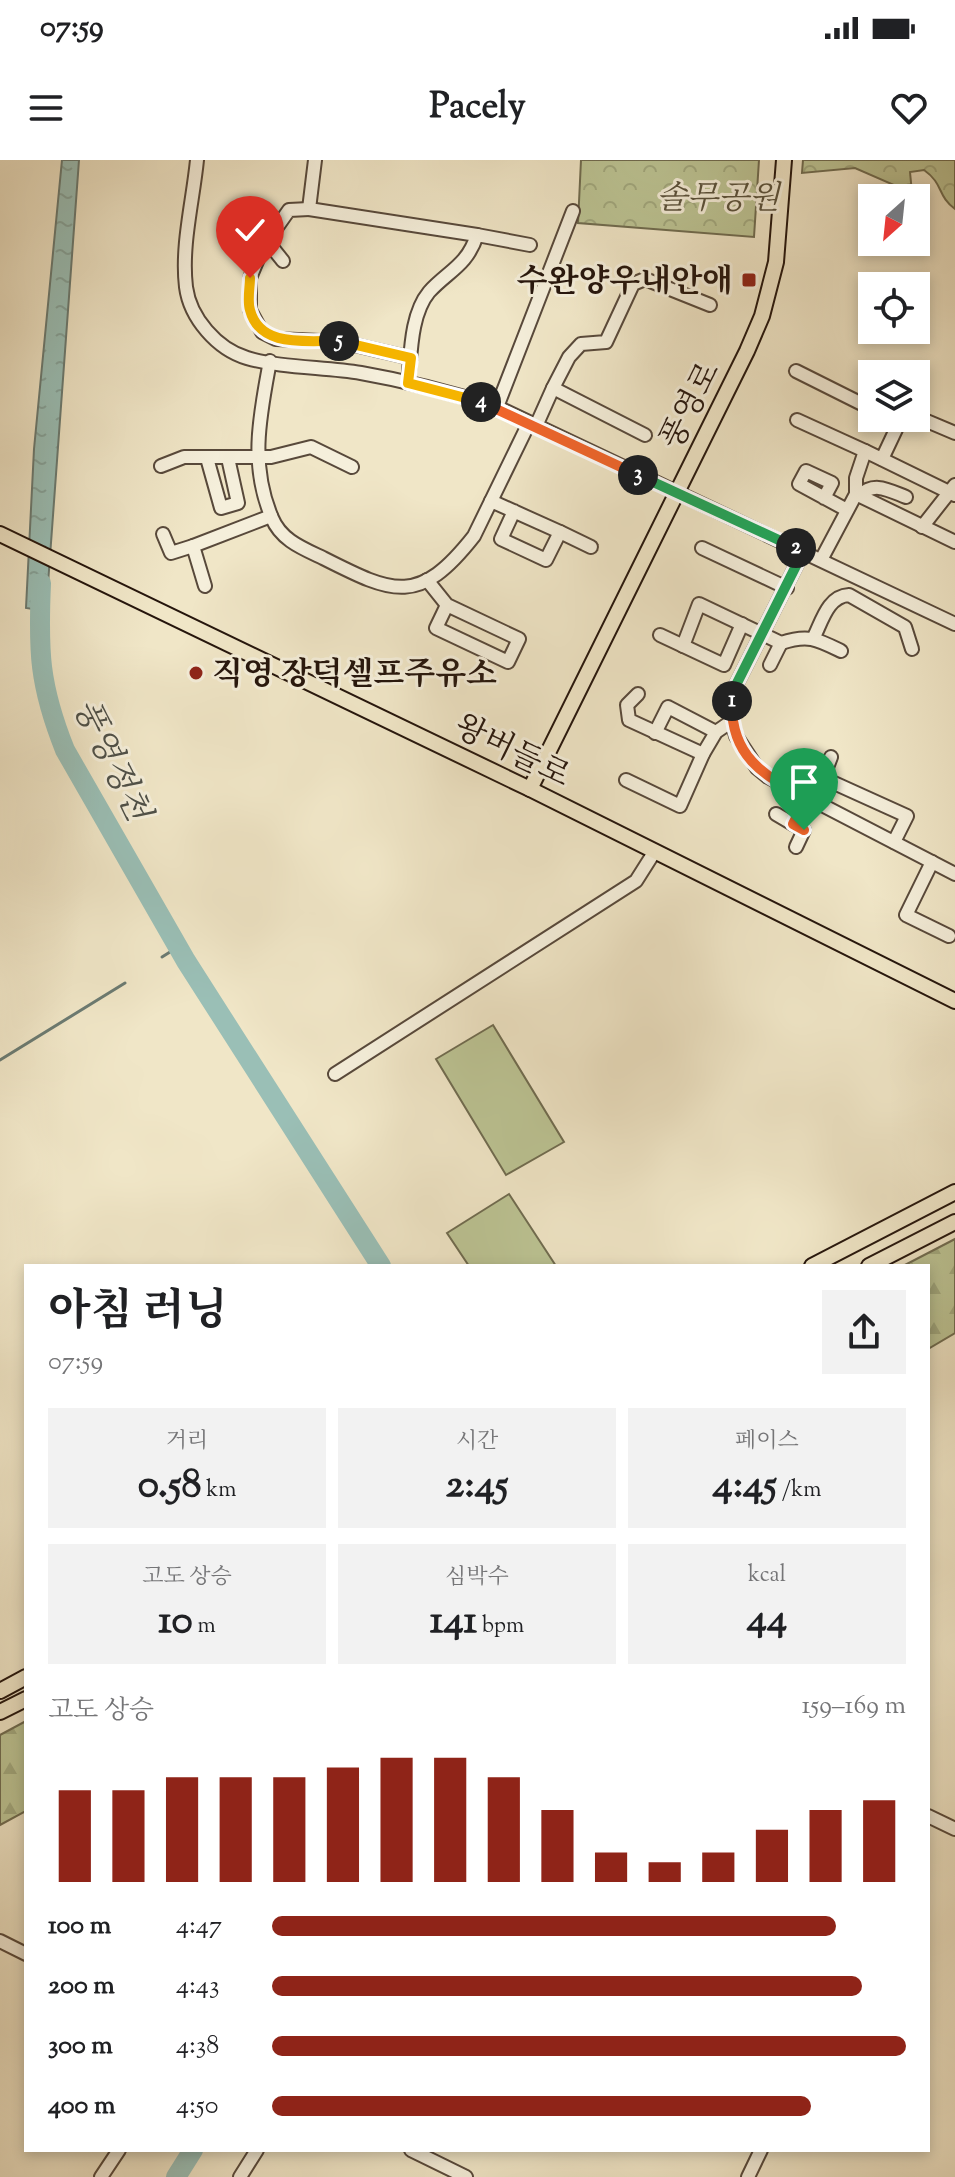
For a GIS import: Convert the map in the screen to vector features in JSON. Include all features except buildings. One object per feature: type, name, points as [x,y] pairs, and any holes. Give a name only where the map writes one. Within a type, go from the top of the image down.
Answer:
[{"type":"main road","name":"풍영로","points":[[530,789],[762,316],[776,262],[784,160]]},
{"type":"main road","name":"왕버들로","points":[[0,534],[530,789],[955,1001]]},
{"type":"main road","points":[[816,1264],[955,1192]]},
{"type":"main road","points":[[873,1264],[955,1222]]},
{"type":"main road","points":[[0,1691],[24,1678]]},
{"type":"main road","points":[[0,1712],[24,1700]]},
{"type":"street","points":[[197,160],[186,258],[186,289],[198,319],[218,342],[245,357],[408,383],[497,407],[955,624]]},
{"type":"street","points":[[309,209],[315,160]]},
{"type":"street","points":[[411,358],[342,342],[276,339],[262,332],[250,310],[250,278],[267,241],[289,210],[309,209],[530,245]]},
{"type":"street","points":[[497,407],[573,211]]},
{"type":"street","points":[[408,383],[415,325],[427,294],[456,271],[477,235]]},
{"type":"street","points":[[267,241],[283,261]]},
{"type":"street","points":[[270,361],[257,437],[271,516],[278,529],[292,543],[376,584],[402,588],[427,580],[463,551],[474,536],[569,357],[581,344],[606,342],[633,284],[645,279],[710,305]]},
{"type":"street","points":[[796,371],[858,402]]},
{"type":"street","points":[[553,388],[645,435]]},
{"type":"street","points":[[797,420],[954,491],[922,527]]},
{"type":"street","points":[[930,422],[955,433]]},
{"type":"street","points":[[882,459],[891,432]]},
{"type":"street","points":[[161,466],[184,457],[259,458],[311,447],[352,467]]},
{"type":"street","points":[[857,495],[856,478],[865,451]]},
{"type":"street","points":[[207,458],[221,508],[238,503],[228,458]]},
{"type":"street","points":[[821,560],[857,495],[876,486],[906,497]]},
{"type":"street","points":[[857,495],[955,542]]},
{"type":"street","points":[[824,498],[847,510]]},
{"type":"street","points":[[491,501],[591,547]]},
{"type":"street","points":[[514,511],[501,539],[546,560],[560,532]]},
{"type":"street","points":[[163,534],[171,553],[271,516]]},
{"type":"street","points":[[193,546],[205,586]]},
{"type":"street","points":[[702,548],[787,588]]},
{"type":"street","points":[[803,552],[733,691],[732,721],[736,736],[757,768],[768,777],[955,874]]},
{"type":"street","points":[[427,580],[447,605],[519,639],[508,662],[436,628],[447,605]]},
{"type":"street","points":[[814,637],[828,607],[840,596],[849,595],[905,627],[912,649]]},
{"type":"street","points":[[683,646],[699,604],[781,643]]},
{"type":"street","points":[[660,635],[724,665],[742,624]]},
{"type":"street","points":[[770,665],[781,643],[795,638],[814,637],[841,651]]},
{"type":"street","points":[[638,694],[627,705],[629,720],[703,754]]},
{"type":"street","points":[[655,733],[668,707],[716,732]]},
{"type":"street","points":[[626,780],[680,806],[716,732],[732,721]]},
{"type":"street","points":[[831,757],[823,778],[907,816],[894,842]]},
{"type":"street","points":[[793,824],[806,798]]},
{"type":"street","points":[[776,814],[804,830],[796,847]]},
{"type":"street","points":[[335,1074],[636,881],[655,851]]},
{"type":"street","points":[[932,862],[906,915],[949,936]]},
{"type":"street","points":[[930,1818],[955,1829]]},
{"type":"street","points":[[0,1941],[24,1953]]},
{"type":"street","points":[[101,2177],[118,2152]]},
{"type":"street","points":[[240,2177],[256,2152]]},
{"type":"street","points":[[415,2152],[466,2177]]},
{"type":"street","points":[[748,2177],[760,2152]]},
{"type":"green space","name":"솔무공원","points":[[581,160],[759,160],[754,237],[578,223]]},
{"type":"green space","points":[[803,160],[955,160],[955,209],[924,170],[910,172],[911,184],[891,184],[855,168],[802,173]]},
{"type":"green space","points":[[493,1025],[564,1142],[506,1175],[436,1059]]},
{"type":"green space","points":[[509,1194],[555,1264],[468,1264],[447,1233]]},
{"type":"green space","points":[[955,1239],[955,1333],[930,1348],[930,1264],[907,1264]]},
{"type":"green space","points":[[24,1722],[24,1812],[0,1825],[0,1735]]},
{"type":"water","points":[[62,160],[79,160],[46,611],[26,608],[34,449]]},
{"type":"waterway","name":"풍영정천","points":[[41,583],[42,668],[50,706],[65,750],[186,961],[380,1264]]},
{"type":"waterway","points":[[162,957],[178,947]]},
{"type":"waterway","points":[[0,1060],[125,983]]},
{"type":"waterway","name":"풍영정천","points":[[176,2177],[192,2152]]},
{"type":"place","name":"수완양우내안애","points":[[749,280]]},
{"type":"place","name":"직영 장덕셀프주유소","points":[[196,673]]},
{"type":"route","points":[[250,278],[250,310],[262,332],[276,339],[342,342],[411,358],[408,383],[497,407],[803,552],[733,691],[732,721],[736,736],[757,768],[806,798],[793,824],[804,830]]}]
